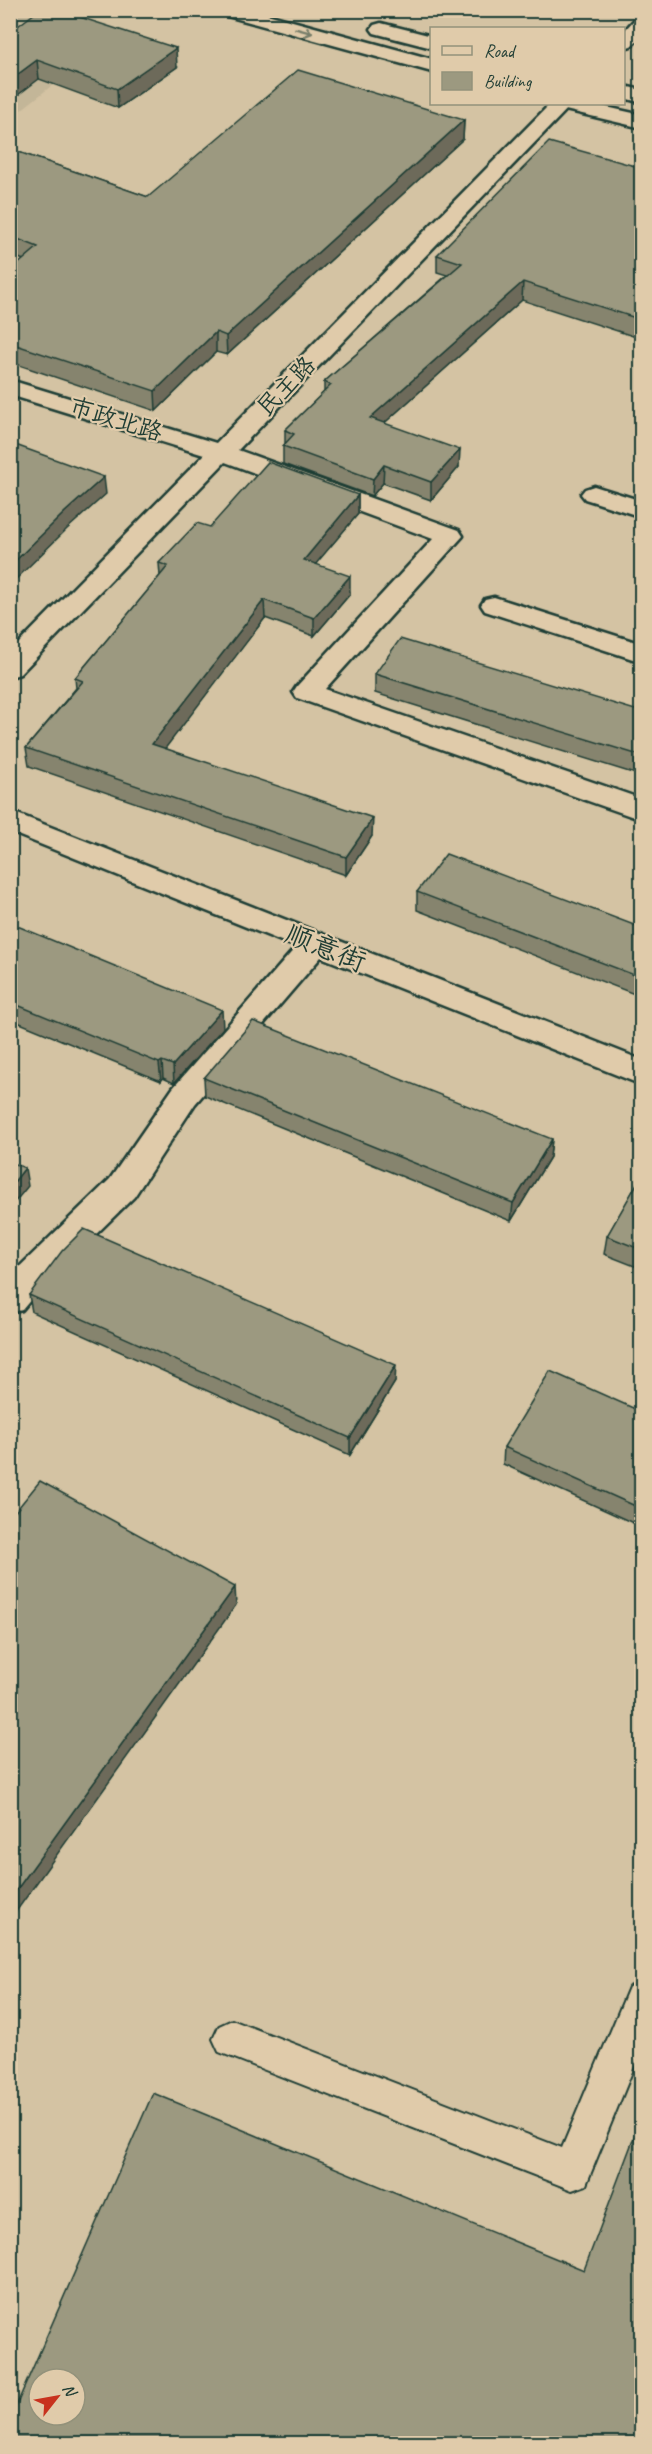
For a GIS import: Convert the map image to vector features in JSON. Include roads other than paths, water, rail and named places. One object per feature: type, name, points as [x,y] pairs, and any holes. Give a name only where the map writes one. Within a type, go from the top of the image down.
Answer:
[{"type":"street","points":[[227,10],[430,65]]},
{"type":"street","points":[[625,41],[642,23]]},
{"type":"street","points":[[366,25],[430,41]]},
{"type":"street","points":[[625,92],[642,97]]},
{"type":"street","name":"民主路","points":[[10,668],[560,105]]},
{"type":"street","points":[[573,105],[642,122]]},
{"type":"street","name":"市政北路","points":[[10,387],[221,452],[450,536],[307,692],[642,810]]},
{"type":"street","points":[[594,494],[642,509]]},
{"type":"street","points":[[494,606],[642,653]]},
{"type":"street","name":"顺意街","points":[[10,821],[642,1073]]},
{"type":"street","points":[[10,1300],[26,1281],[122,1188],[184,1096],[316,943]]},
{"type":"lane","points":[[232,2039],[572,2171],[642,2000]]}]
